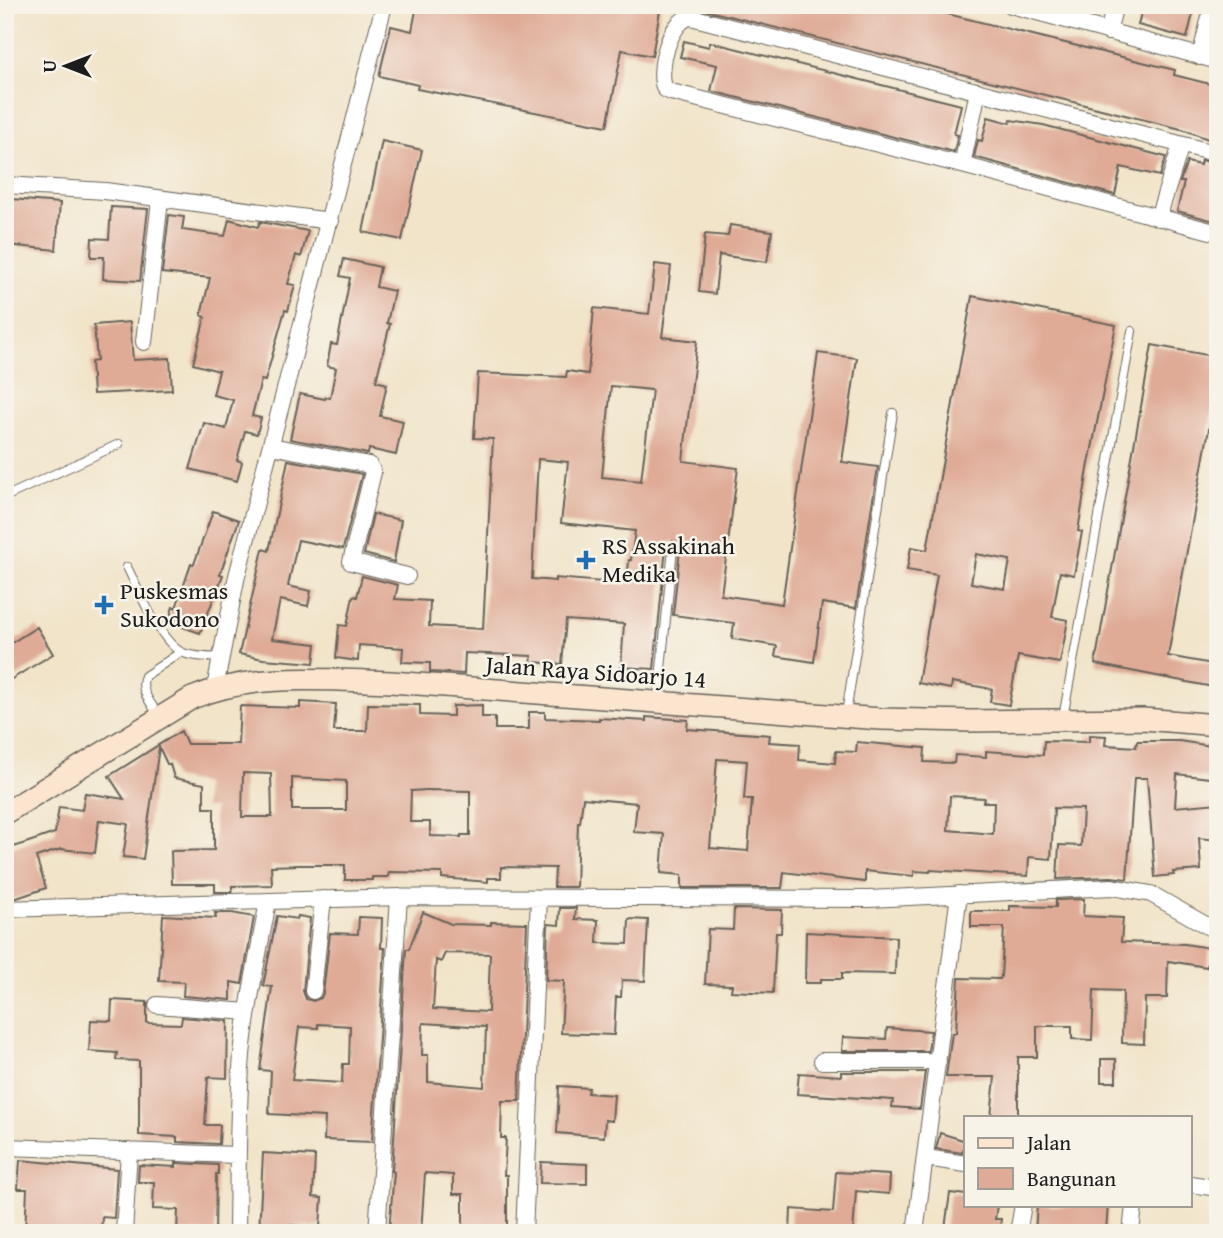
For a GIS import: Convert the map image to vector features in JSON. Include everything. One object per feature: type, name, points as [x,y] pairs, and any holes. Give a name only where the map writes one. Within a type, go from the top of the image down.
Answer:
[{"type":"main road","name":"Jalan Raya Sidoarjo 14","points":[[5,813],[159,716],[215,688],[249,682],[318,678],[846,717],[971,721],[1143,719],[1218,725]]},
{"type":"street","points":[[215,688],[236,580],[384,5]]},
{"type":"street","points":[[1108,32],[1115,5]]},
{"type":"street","points":[[1200,57],[1213,5]]},
{"type":"street","points":[[1019,6],[1218,61]]},
{"type":"street","points":[[1218,154],[691,17],[678,22],[661,72],[665,89],[671,92],[962,164],[1218,233]]},
{"type":"street","points":[[962,164],[978,91]]},
{"type":"street","points":[[1158,218],[1181,145]]},
{"type":"street","points":[[5,185],[66,188],[330,221]]},
{"type":"street","points":[[144,342],[160,200]]},
{"type":"street","points":[[271,446],[369,465],[372,468],[351,562],[407,576]]},
{"type":"street","points":[[5,909],[399,897],[869,899],[1112,887],[1151,894],[1218,932]]},
{"type":"street","points":[[915,1233],[959,894]]},
{"type":"street","points":[[377,1233],[399,897]]},
{"type":"street","points":[[524,1233],[539,898]]},
{"type":"street","points":[[313,991],[323,899]]},
{"type":"street","points":[[237,1233],[239,1101],[248,1012],[268,901]]},
{"type":"street","points":[[157,1006],[248,1012]]},
{"type":"street","points":[[822,1061],[938,1061]]},
{"type":"street","points":[[5,1147],[237,1155]]},
{"type":"street","points":[[124,1233],[129,1151]]},
{"type":"street","points":[[926,1158],[964,1164]]},
{"type":"street","points":[[1192,1184],[1218,1188]]},
{"type":"street","points":[[1018,1233],[1023,1206]]},
{"type":"street","points":[[1131,1233],[1134,1206]]},
{"type":"lane","points":[[1063,718],[1132,331]]},
{"type":"lane","points":[[846,717],[893,413]]},
{"type":"lane","points":[[5,497],[119,444]]},
{"type":"lane","points":[[657,702],[673,548]]},
{"type":"lane","points":[[127,567],[155,621],[170,643],[181,652],[220,658]]},
{"type":"lane","points":[[159,716],[141,687],[142,682],[145,676],[181,652]]},
{"type":"building","points":[[417,5],[569,5],[600,11],[602,5],[661,5],[652,56],[622,50],[607,126],[417,89],[418,85],[379,76],[391,26],[412,31]]},
{"type":"building","points":[[706,5],[919,5],[1175,70],[1174,75],[1218,86],[1218,143],[1185,130],[705,10]]},
{"type":"building","points":[[1143,5],[1195,5],[1187,38],[1138,25]]},
{"type":"building","points":[[684,41],[709,47],[710,42],[961,105],[954,134],[958,135],[954,152],[711,91],[717,65],[680,57]]},
{"type":"building","points":[[988,117],[1010,123],[1011,120],[1043,125],[1166,157],[1160,176],[1121,167],[1115,195],[974,157],[978,140],[982,141]]},
{"type":"building","points":[[382,141],[422,150],[402,240],[363,232]]},
{"type":"building","points":[[1201,160],[1218,164],[1218,222],[1177,211],[1184,182],[1180,182],[1187,162],[1200,165]]},
{"type":"building","points":[[11,199],[60,203],[56,250],[7,245]]},
{"type":"building","points":[[111,207],[148,209],[140,281],[103,279],[104,257],[91,257],[92,238],[109,239]]},
{"type":"building","points":[[169,215],[184,217],[182,230],[225,236],[229,219],[258,227],[260,222],[308,231],[301,257],[296,255],[288,284],[295,285],[288,311],[285,310],[265,381],[261,380],[252,416],[261,418],[257,434],[245,431],[237,460],[242,462],[237,481],[190,469],[204,423],[226,429],[233,400],[213,395],[219,371],[193,364],[205,317],[201,315],[210,278],[162,273]]},
{"type":"building","points":[[730,225],[772,231],[767,262],[719,255],[715,294],[699,292],[705,234],[728,236]]},
{"type":"building","points":[[344,259],[380,267],[376,287],[394,291],[387,323],[390,324],[376,381],[387,384],[380,416],[403,421],[396,455],[369,449],[368,454],[290,439],[300,394],[330,398],[336,368],[327,366],[331,344],[337,345],[350,278],[340,276]]},
{"type":"building","points":[[655,264],[671,266],[662,337],[697,341],[683,461],[738,468],[721,595],[782,604],[818,353],[857,358],[842,462],[878,467],[856,608],[822,603],[814,662],[775,656],[777,646],[732,639],[734,623],[673,615],[680,549],[673,541],[666,547],[654,669],[621,667],[624,624],[566,620],[562,664],[531,662],[532,656],[465,653],[464,674],[430,672],[430,663],[402,662],[403,648],[359,645],[358,661],[336,658],[339,625],[347,626],[353,596],[357,597],[362,576],[398,585],[395,599],[430,601],[429,626],[483,629],[493,439],[474,438],[478,373],[566,377],[567,371],[588,374],[594,308],[649,314]],"holes":[[[611,386],[652,390],[641,481],[602,477]],[[538,459],[568,462],[561,523],[635,531],[627,584],[555,578],[555,581],[532,579]]]},
{"type":"building","points":[[972,296],[1116,325],[1088,469],[1078,531],[1082,532],[1074,575],[1060,572],[1052,617],[1068,620],[1060,663],[1018,656],[1009,705],[990,702],[992,689],[952,682],[951,689],[918,683],[937,575],[907,570],[911,547],[927,550]],"holes":[[[976,554],[1010,560],[1005,589],[971,583]]]},
{"type":"building","points":[[130,322],[133,360],[170,358],[172,390],[93,394],[91,362],[97,361],[94,325]]},
{"type":"building","points":[[1152,345],[1218,357],[1218,379],[1168,656],[1218,665],[1218,688],[1095,664]]},
{"type":"building","points":[[288,460],[362,474],[343,549],[298,540],[288,586],[311,591],[308,606],[280,600],[272,639],[316,644],[314,663],[263,659],[239,654],[263,549],[269,551]]},
{"type":"building","points":[[213,511],[239,520],[220,574],[223,575],[200,633],[168,622],[173,607],[176,608],[191,564],[194,564]]},
{"type":"building","points":[[373,514],[401,520],[394,562],[364,554]]},
{"type":"building","points":[[37,627],[53,654],[5,683],[5,647]]},
{"type":"building","points":[[300,702],[336,704],[334,731],[367,731],[368,704],[420,705],[420,715],[453,716],[453,706],[482,705],[482,717],[495,717],[495,729],[529,729],[529,712],[545,712],[545,718],[646,721],[646,717],[688,720],[687,729],[770,735],[769,742],[800,744],[799,760],[835,763],[836,751],[856,752],[857,742],[925,748],[924,762],[954,763],[955,755],[986,757],[986,751],[1043,755],[1044,741],[1089,742],[1089,735],[1106,736],[1105,745],[1136,747],[1137,741],[1179,741],[1218,747],[1218,779],[1177,774],[1175,807],[1218,803],[1218,840],[1199,838],[1201,870],[1173,872],[1174,875],[1155,877],[1147,778],[1134,778],[1127,879],[1057,879],[1059,845],[1081,846],[1083,809],[1054,808],[1051,859],[1029,857],[1028,876],[930,870],[914,871],[914,876],[865,871],[865,882],[784,872],[782,888],[682,888],[682,875],[661,873],[664,834],[634,832],[637,803],[583,798],[578,823],[576,887],[554,887],[555,868],[501,867],[501,878],[488,878],[488,882],[442,878],[442,873],[389,872],[388,877],[372,877],[372,880],[345,880],[345,865],[299,865],[271,866],[272,885],[232,886],[232,892],[215,892],[215,884],[172,884],[171,851],[214,850],[214,808],[204,808],[204,784],[174,778],[170,764],[167,764],[159,747],[143,859],[123,857],[128,824],[99,820],[95,853],[61,849],[36,857],[46,888],[17,898],[5,898],[5,850],[55,833],[59,807],[82,810],[85,793],[124,799],[109,776],[181,731],[187,744],[238,744],[240,706],[300,708]],"holes":[[[717,759],[747,761],[744,799],[752,799],[748,851],[710,848]],[[243,773],[271,774],[272,817],[242,817]],[[292,778],[346,781],[346,810],[292,810]],[[411,791],[470,791],[470,835],[430,836],[430,822],[410,822]],[[950,796],[984,798],[983,802],[994,802],[993,834],[948,830]]]},
{"type":"building","points":[[1084,899],[1083,916],[1123,918],[1121,942],[1185,944],[1210,948],[1207,967],[1168,961],[1167,998],[1145,998],[1144,1044],[1122,1043],[1123,991],[1094,990],[1092,1040],[1072,1039],[1072,1026],[1037,1026],[1037,1057],[1018,1057],[1018,1116],[991,1116],[995,1077],[946,1077],[952,1033],[956,1033],[959,978],[1000,979],[1001,976],[1004,927],[971,927],[971,911],[1010,911],[1010,906],[1056,907],[1056,900]]},
{"type":"building","points":[[560,908],[576,908],[575,919],[598,920],[597,943],[628,944],[629,919],[648,920],[645,981],[622,980],[621,997],[616,997],[614,1035],[561,1033],[564,981],[546,980],[548,924],[559,925]]},
{"type":"building","points":[[734,909],[782,910],[781,933],[776,933],[773,993],[731,991],[732,985],[705,984],[708,929],[733,930]]},
{"type":"building","points":[[423,912],[451,924],[527,923],[519,1101],[502,1101],[501,1138],[506,1138],[504,1175],[507,1175],[507,1233],[463,1233],[463,1194],[453,1194],[453,1175],[425,1173],[421,1233],[389,1231],[406,949],[409,949]],"holes":[[[445,953],[490,954],[488,1012],[433,1009],[436,960],[441,962]],[[423,1023],[486,1027],[484,1087],[428,1082],[428,1055],[422,1055]]]},
{"type":"building","points":[[215,913],[254,917],[242,984],[231,982],[231,1000],[183,996],[184,982],[159,981],[163,915],[216,918]]},
{"type":"building","points":[[277,916],[310,918],[303,991],[306,999],[313,1001],[321,998],[323,993],[330,933],[358,934],[359,917],[382,918],[381,948],[385,948],[372,1142],[324,1140],[325,1117],[269,1114],[271,1071],[260,1070],[272,987],[263,986]],"holes":[[[318,1024],[350,1026],[349,1064],[343,1064],[342,1083],[292,1080],[299,1027],[318,1028]]]},
{"type":"building","points":[[806,932],[896,937],[895,974],[842,973],[842,979],[821,979],[821,983],[805,983]]},
{"type":"building","points":[[112,1000],[147,1002],[147,1023],[181,1024],[182,1017],[228,1021],[227,1078],[208,1077],[205,1125],[220,1125],[219,1144],[177,1142],[177,1137],[139,1135],[139,1061],[116,1060],[117,1053],[89,1051],[91,1020],[111,1021]]},
{"type":"building","points":[[887,1028],[931,1031],[928,1051],[842,1051],[843,1037],[886,1039]]},
{"type":"building","points":[[1101,1059],[1116,1059],[1116,1082],[1101,1082]]},
{"type":"building","points":[[841,1072],[925,1072],[920,1109],[892,1107],[893,1100],[797,1094],[799,1073],[841,1076]]},
{"type":"building","points":[[559,1086],[589,1088],[588,1093],[614,1095],[612,1121],[605,1120],[604,1137],[557,1133]]},
{"type":"building","points":[[940,1133],[964,1140],[962,1153],[936,1149]]},
{"type":"building","points":[[263,1153],[315,1156],[313,1197],[322,1198],[320,1227],[291,1225],[290,1233],[259,1233]]},
{"type":"building","points":[[20,1160],[117,1169],[114,1218],[102,1217],[101,1233],[25,1233],[27,1189],[18,1189]]},
{"type":"building","points":[[541,1162],[587,1164],[587,1184],[540,1183]]},
{"type":"building","points":[[176,1163],[218,1165],[215,1233],[177,1231],[178,1210],[153,1209],[154,1182],[138,1182],[139,1165],[176,1167]]},
{"type":"building","points":[[836,1172],[890,1175],[889,1194],[856,1191],[853,1233],[790,1232],[791,1209],[833,1212]]},
{"type":"building","points":[[950,1193],[964,1195],[964,1206],[997,1206],[995,1219],[1001,1219],[999,1233],[945,1228]]},
{"type":"building","points":[[1037,1206],[1108,1206],[1106,1231],[1035,1233]]},
{"type":"place","name":"RS Assakinah Medika","points":[[586,560]]},
{"type":"place","name":"Puskesmas Sukodono","points":[[104,605]]}]
